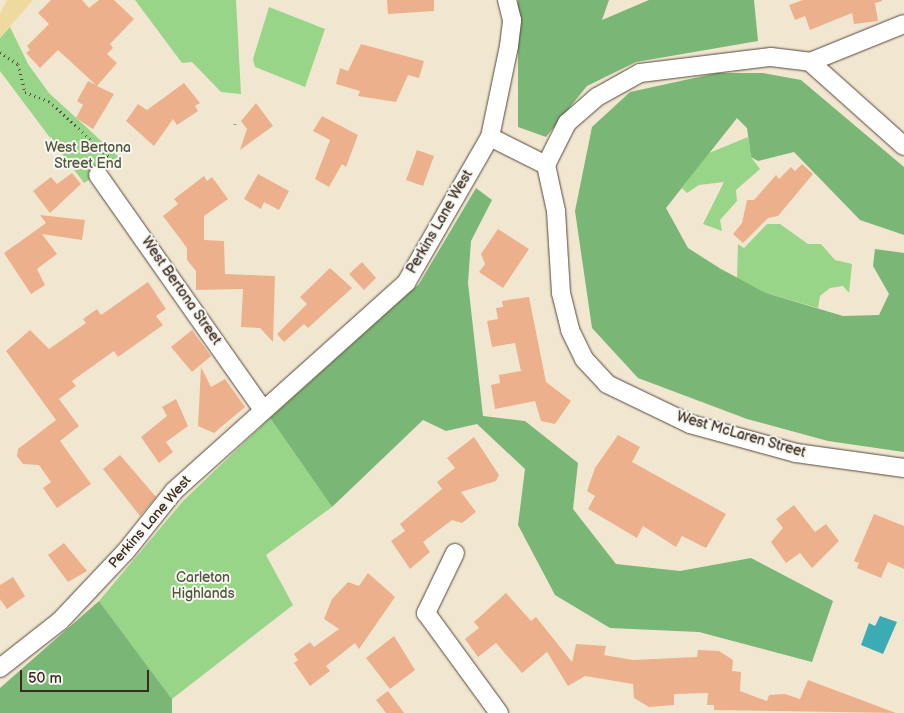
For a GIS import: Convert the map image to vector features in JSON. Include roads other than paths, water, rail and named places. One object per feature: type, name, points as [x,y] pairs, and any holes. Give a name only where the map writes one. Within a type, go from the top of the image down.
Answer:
[{"type":"street","name":"Perkins Lane West","points":[[0,668],[60,621],[126,551],[174,491],[262,408],[406,283],[490,137],[509,46],[512,20],[507,0]]},
{"type":"street","points":[[490,137],[546,165],[567,123],[597,96],[640,73],[744,59],[810,62],[904,24]]},
{"type":"street","points":[[810,62],[904,146]]},
{"type":"street","name":"West McLaren Street","points":[[546,165],[556,211],[561,293],[570,330],[584,359],[607,384],[690,424],[796,453],[904,468]]},
{"type":"street","name":"West Bertona Street","points":[[98,175],[262,408]]},
{"type":"street","points":[[455,553],[426,613],[499,713]]},
{"type":"water","points":[[880,616],[897,622],[883,654],[861,645],[869,623],[875,626]]},
{"type":"park label","name":"West Bertona Street End","points":[[88,156]]},
{"type":"park label","name":"Carleton Highlands","points":[[203,586]]}]
